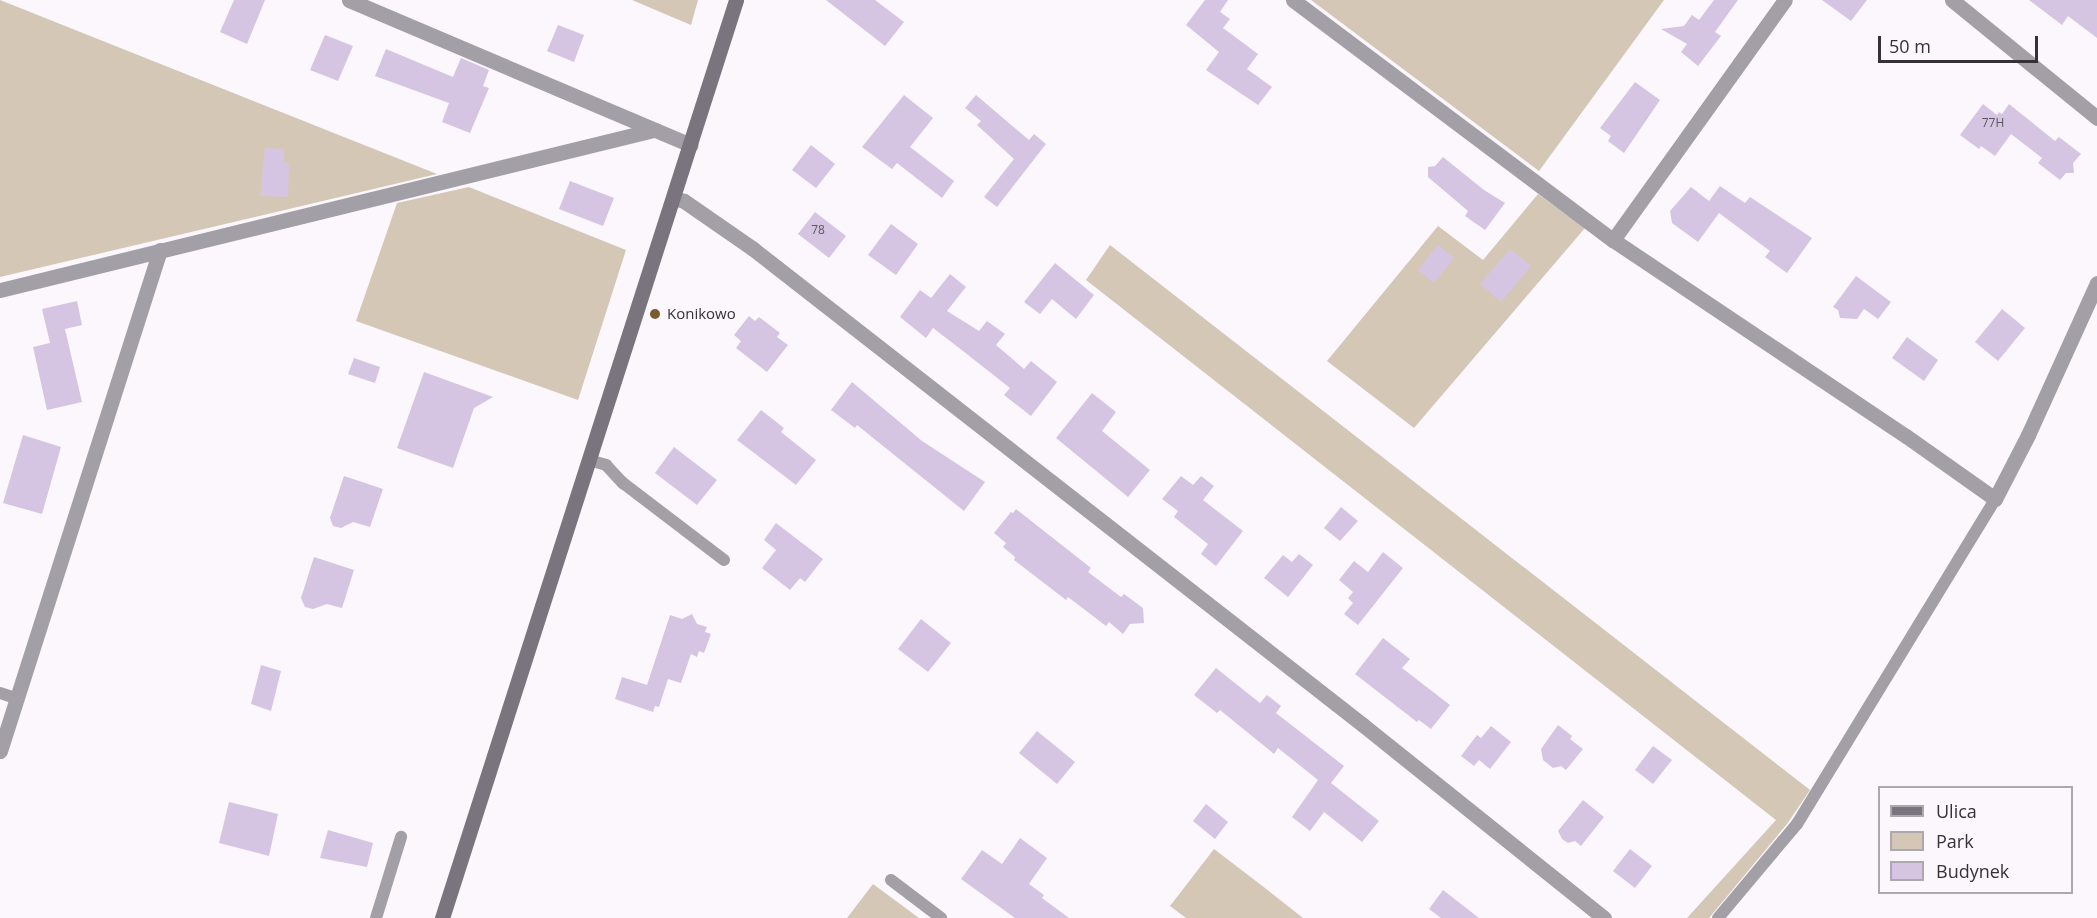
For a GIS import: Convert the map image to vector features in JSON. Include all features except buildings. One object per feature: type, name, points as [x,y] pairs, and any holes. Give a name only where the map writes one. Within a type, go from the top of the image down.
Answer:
[{"type":"main road","points":[[442,918],[736,0]]},
{"type":"street","points":[[349,0],[690,145]]},
{"type":"street","points":[[1293,0],[1613,240],[1906,436],[1995,499],[2028,435],[2097,283]]},
{"type":"street","points":[[1613,240],[1785,0]]},
{"type":"street","points":[[1952,0],[2097,118]]},
{"type":"street","points":[[0,290],[351,206],[654,130]]},
{"type":"street","points":[[673,198],[684,201],[752,248],[1354,718],[1604,918]]},
{"type":"street","points":[[0,751],[5,714],[15,698],[160,250]]},
{"type":"lane","points":[[589,460],[606,465],[623,483],[724,560]]},
{"type":"lane","points":[[1718,918],[1797,825],[1995,499]]},
{"type":"lane","points":[[0,693],[15,698]]},
{"type":"lane","points":[[376,918],[401,837]]},
{"type":"lane","points":[[891,880],[941,918]]},
{"type":"green space","points":[[0,0],[437,174],[0,277]]},
{"type":"green space","points":[[632,0],[698,0],[691,25]]},
{"type":"green space","points":[[1311,0],[1664,0],[1539,171]]},
{"type":"green space","points":[[469,187],[626,250],[578,400],[356,321],[397,203]]},
{"type":"green space","points":[[1538,194],[1585,228],[1414,428],[1327,361],[1438,226],[1483,260]]},
{"type":"green space","points":[[1110,245],[1810,790],[1787,824],[1709,918],[1687,918],[1776,820],[1086,280]]},
{"type":"green space","points":[[1214,849],[1303,918],[1186,918],[1170,906]]},
{"type":"green space","points":[[873,884],[919,918],[847,918]]},
{"type":"place","name":"Konikowo","points":[[655,314]]}]
